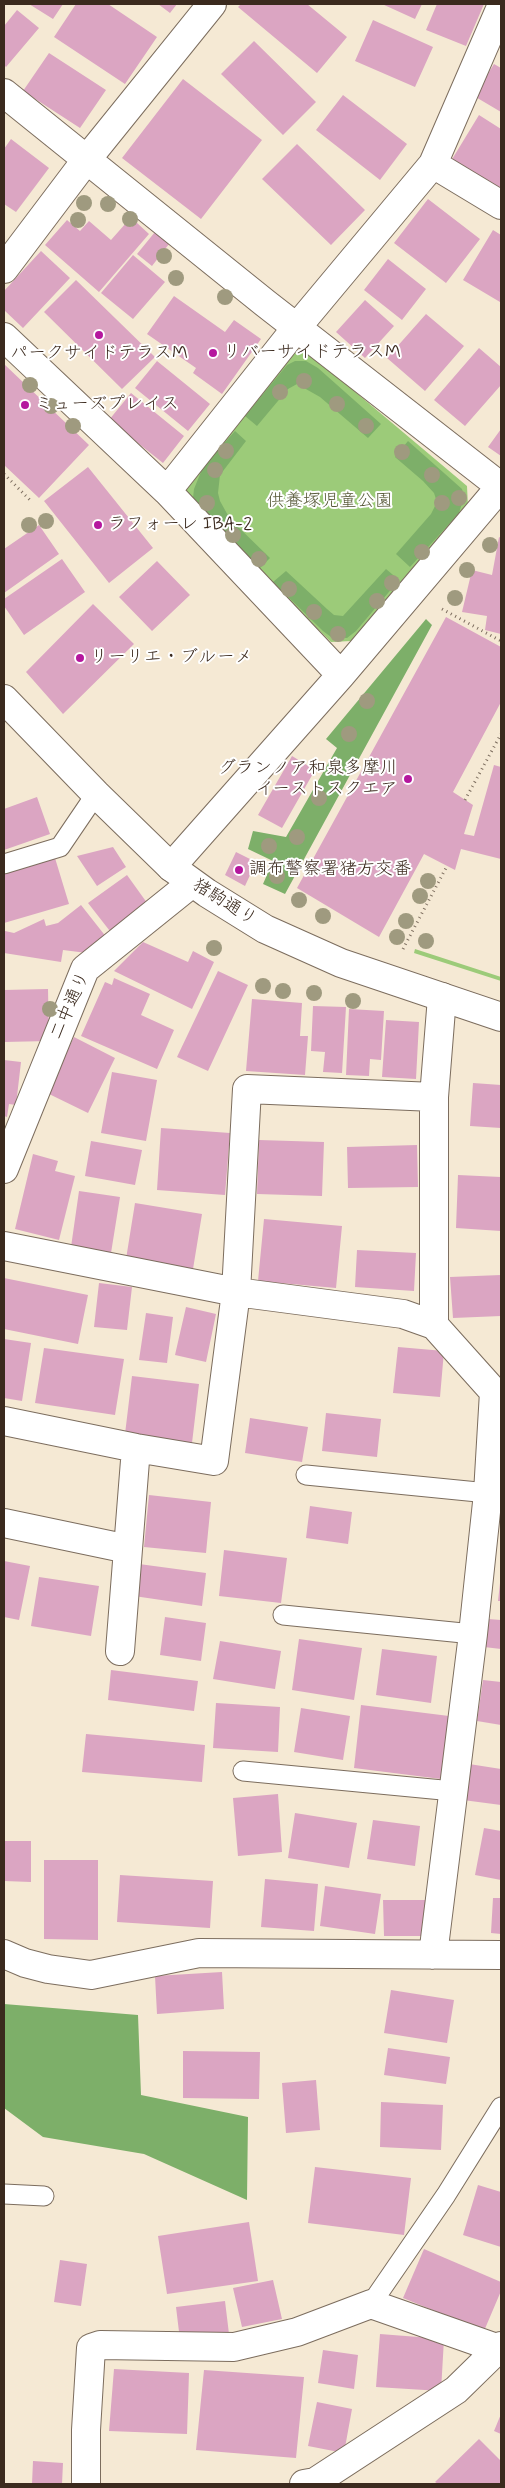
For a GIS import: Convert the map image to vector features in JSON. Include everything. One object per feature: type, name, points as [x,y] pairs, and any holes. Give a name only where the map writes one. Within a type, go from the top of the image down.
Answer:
[{"type":"street","points":[[4,270],[87,159],[212,4]]},
{"type":"street","points":[[166,491],[297,327],[433,164],[501,7]]},
{"type":"street","points":[[4,93],[297,327],[501,486]]},
{"type":"street","points":[[433,164],[501,205]]},
{"type":"street","points":[[4,337],[166,491],[340,675]]},
{"type":"street","name":"二中通り","points":[[4,1169],[9,1139],[85,969],[181,875],[340,675],[501,486]]},
{"type":"street","name":"猪駒通り","points":[[6,705],[181,875],[265,928],[341,964],[501,1016]]},
{"type":"street","points":[[434,1325],[434,1097],[442,997]]},
{"type":"street","points":[[4,1421],[136,1448],[214,1461],[236,1292],[248,1089],[434,1097]]},
{"type":"street","points":[[4,1246],[236,1292],[403,1314],[434,1325],[498,1393],[473,1634],[433,1955]]},
{"type":"street","points":[[120,1651],[136,1448]]},
{"type":"street","points":[[4,1523],[128,1549]]},
{"type":"street","points":[[4,1954],[25,1963],[48,1969],[91,1975],[199,1953],[280,1952],[501,1955]]},
{"type":"street","points":[[86,2484],[86,2430],[91,2348],[100,2345],[234,2347],[297,2332],[372,2304],[500,2348],[456,2390],[315,2482],[304,2484]]},
{"type":"lane","points":[[4,864],[60,847],[96,794]]},
{"type":"lane","points":[[306,1475],[488,1493]]},
{"type":"lane","points":[[284,1615],[473,1634]]},
{"type":"lane","points":[[243,1771],[453,1791]]},
{"type":"lane","points":[[372,2304],[446,2195],[501,2107]]},
{"type":"lane","points":[[4,2194],[44,2196]]},
{"type":"path","points":[[4,474],[30,500]]},
{"type":"path","points":[[436,605],[501,641]]},
{"type":"path","points":[[465,800],[501,734]]},
{"type":"path","points":[[401,952],[447,866]]},
{"type":"green space","name":"供養塚児童公園","points":[[293,352],[309,353],[467,486],[468,507],[351,641],[331,642],[184,499],[187,482]]},
{"type":"green space","points":[[295,361],[306,361],[318,368],[381,424],[368,438],[320,397],[297,384],[288,389],[257,426],[245,416],[287,365]]},
{"type":"green space","points":[[235,431],[246,441],[220,475],[218,493],[220,501],[230,519],[270,558],[260,568],[197,505],[193,498],[194,489],[203,467]]},
{"type":"green space","points":[[408,441],[462,489],[464,497],[459,513],[410,567],[396,554],[431,514],[437,502],[434,493],[423,481],[395,457]]},
{"type":"green space","points":[[386,569],[399,580],[356,631],[347,638],[331,637],[323,631],[273,582],[286,571],[334,615],[343,616]]},
{"type":"green space","points":[[426,619],[432,625],[285,894],[263,884],[273,861],[248,849],[253,831],[286,837],[337,748],[326,739]]},
{"type":"green space","points":[[415,949],[501,977],[501,981],[414,953]]},
{"type":"green space","points":[[4,2004],[138,2015],[141,2095],[248,2117],[247,2200],[144,2154],[43,2137],[4,2108]]},
{"type":"building","points":[[29,4],[63,4],[53,19]]},
{"type":"building","points":[[76,4],[108,4],[157,37],[125,84],[54,37]]},
{"type":"building","points":[[158,4],[177,4],[170,13]]},
{"type":"building","points":[[241,4],[307,4],[347,37],[317,73],[238,7]]},
{"type":"building","points":[[382,4],[422,4],[415,19]]},
{"type":"building","points":[[437,4],[484,4],[466,46],[426,30]]},
{"type":"building","points":[[17,10],[39,28],[6,67],[4,65],[4,26]]},
{"type":"building","points":[[373,20],[433,47],[415,87],[355,61]]},
{"type":"building","points":[[254,41],[316,102],[283,135],[221,74]]},
{"type":"building","points":[[49,53],[106,90],[80,128],[23,91]]},
{"type":"building","points":[[494,64],[501,68],[501,112],[474,96]]},
{"type":"building","points":[[183,79],[262,140],[201,219],[122,158]]},
{"type":"building","points":[[343,95],[407,144],[380,180],[316,130]]},
{"type":"building","points":[[479,115],[501,129],[501,192],[451,161]]},
{"type":"building","points":[[11,139],[49,168],[16,212],[4,204],[4,149]]},
{"type":"building","points":[[297,144],[365,210],[331,245],[262,179]]},
{"type":"building","points":[[428,199],[480,239],[446,283],[394,243]]},
{"type":"building","points":[[67,220],[80,231],[89,221],[111,240],[126,223],[131,227],[136,222],[149,234],[99,292],[45,245]]},
{"type":"building","points":[[493,230],[501,235],[500,302],[463,280]]},
{"type":"building","points":[[155,232],[169,244],[152,266],[137,254]]},
{"type":"building","points":[[41,251],[70,278],[23,328],[4,310],[4,291]]},
{"type":"building","points":[[133,255],[165,282],[133,319],[101,293]]},
{"type":"building","points":[[388,259],[426,289],[402,320],[364,290]]},
{"type":"building","name":"パークサイドテラスM","points":[[76,280],[155,357],[122,389],[44,312]]},
{"type":"building","name":"リバーサイドテラスM","points":[[174,296],[225,332],[234,320],[261,339],[222,394],[193,373],[196,368],[147,334]]},
{"type":"building","points":[[365,300],[394,326],[365,358],[336,332]]},
{"type":"building","points":[[426,314],[464,346],[425,391],[387,358]]},
{"type":"building","points":[[479,348],[501,367],[501,385],[465,426],[434,400]]},
{"type":"building","points":[[157,361],[210,404],[188,431],[135,388]]},
{"type":"building","name":"ミューズプレイス","points":[[4,364],[89,445],[39,498],[4,465]]},
{"type":"building","points":[[131,393],[184,436],[163,463],[109,420]]},
{"type":"building","points":[[501,429],[501,456],[488,447]]},
{"type":"building","name":"ラフォーレ IBA-2","points":[[88,467],[153,548],[109,583],[44,501]]},
{"type":"building","points":[[39,525],[59,554],[4,593],[4,549]]},
{"type":"building","points":[[499,537],[501,538],[501,634],[485,630],[487,616],[462,612],[472,570],[492,575]]},
{"type":"building","points":[[62,559],[85,592],[24,635],[4,606],[4,599]]},
{"type":"building","points":[[157,561],[190,595],[152,631],[119,597]]},
{"type":"building","name":"リーリエ・ブルーメ","points":[[93,604],[134,644],[63,714],[26,672]]},
{"type":"building","name":"グランノア和泉多摩川 イーストスクエア","points":[[446,617],[501,647],[501,702],[453,792],[473,805],[464,834],[474,836],[494,765],[501,767],[501,859],[461,849],[455,870],[424,854],[379,937],[297,888]]},
{"type":"building","points":[[292,756],[315,770],[282,828],[258,815]]},
{"type":"building","points":[[37,797],[50,834],[4,850],[4,809]]},
{"type":"building","points":[[113,847],[126,867],[97,886],[77,856]]},
{"type":"building","points":[[236,852],[256,862],[245,886],[225,875]]},
{"type":"building","points":[[55,858],[69,904],[4,923],[4,873]]},
{"type":"building","points":[[127,875],[150,907],[113,935],[88,903]]},
{"type":"building","points":[[81,905],[107,938],[87,953],[63,950],[61,962],[4,953],[5,931],[14,933],[44,919],[46,926],[58,923]]},
{"type":"building","points":[[143,942],[188,962],[193,951],[214,962],[192,1009],[114,971]]},
{"type":"building","points":[[218,971],[248,985],[208,1071],[177,1057]]},
{"type":"building","points":[[114,978],[150,994],[141,1015],[174,1030],[157,1069],[81,1036],[105,982],[112,985]]},
{"type":"building","points":[[48,989],[49,1041],[4,1042],[4,990]]},
{"type":"building","points":[[252,999],[302,1003],[300,1036],[308,1036],[305,1075],[246,1071]]},
{"type":"building","points":[[313,1006],[346,1007],[342,1073],[323,1072],[325,1052],[311,1051]]},
{"type":"building","points":[[349,1009],[384,1011],[381,1060],[370,1059],[369,1076],[346,1075]]},
{"type":"building","points":[[386,1020],[419,1022],[416,1079],[382,1077]]},
{"type":"building","points":[[74,1037],[115,1058],[88,1113],[47,1093]]},
{"type":"building","points":[[4,1060],[21,1062],[16,1105],[9,1104],[7,1117],[4,1116]]},
{"type":"building","points":[[112,1072],[157,1080],[146,1141],[101,1133]]},
{"type":"building","points":[[473,1083],[501,1085],[501,1128],[470,1126]]},
{"type":"building","points":[[161,1128],[230,1133],[225,1195],[157,1190]]},
{"type":"building","points":[[259,1140],[324,1142],[322,1196],[257,1194]]},
{"type":"building","points":[[91,1141],[142,1150],[135,1185],[85,1176]]},
{"type":"building","points":[[417,1145],[418,1187],[348,1188],[347,1147]]},
{"type":"building","points":[[33,1154],[58,1161],[55,1171],[75,1176],[59,1240],[15,1229]]},
{"type":"building","points":[[458,1175],[501,1177],[501,1231],[456,1228]]},
{"type":"building","points":[[79,1191],[120,1197],[111,1253],[71,1247]]},
{"type":"building","points":[[135,1203],[202,1214],[193,1269],[126,1259]]},
{"type":"building","points":[[264,1219],[342,1226],[336,1288],[258,1281]]},
{"type":"building","points":[[357,1250],[416,1253],[414,1291],[355,1287]]},
{"type":"building","points":[[501,1275],[501,1316],[453,1318],[450,1277]]},
{"type":"building","points":[[4,1278],[88,1295],[78,1344],[4,1329]]},
{"type":"building","points":[[99,1283],[132,1287],[127,1330],[94,1327]]},
{"type":"building","points":[[186,1307],[216,1314],[206,1362],[175,1355]]},
{"type":"building","points":[[146,1313],[173,1317],[167,1363],[139,1360]]},
{"type":"building","points":[[4,1339],[31,1343],[22,1401],[4,1398]]},
{"type":"building","points":[[398,1347],[444,1351],[440,1397],[393,1393]]},
{"type":"building","points":[[44,1348],[124,1359],[115,1415],[35,1403]]},
{"type":"building","points":[[132,1376],[199,1384],[192,1443],[125,1434]]},
{"type":"building","points":[[326,1413],[381,1419],[377,1457],[322,1451]]},
{"type":"building","points":[[250,1418],[308,1427],[302,1462],[245,1453]]},
{"type":"building","points":[[149,1495],[211,1502],[206,1553],[144,1547]]},
{"type":"building","points":[[310,1506],[352,1512],[348,1544],[306,1538]]},
{"type":"building","points":[[224,1550],[287,1558],[281,1603],[219,1596]]},
{"type":"building","points":[[4,1561],[30,1566],[19,1620],[4,1617]]},
{"type":"building","points":[[139,1564],[206,1573],[202,1606],[134,1596]]},
{"type":"building","points":[[39,1577],[99,1586],[91,1636],[31,1626]]},
{"type":"building","points":[[500,1583],[501,1601],[498,1601]]},
{"type":"building","points":[[165,1617],[206,1623],[201,1661],[160,1655]]},
{"type":"building","points":[[488,1619],[501,1620],[501,1649],[484,1647]]},
{"type":"building","points":[[299,1639],[362,1648],[354,1700],[292,1690]]},
{"type":"building","points":[[220,1641],[281,1651],[275,1689],[213,1679]]},
{"type":"building","points":[[382,1649],[437,1656],[431,1703],[376,1695]]},
{"type":"building","points":[[111,1670],[198,1681],[194,1711],[108,1700]]},
{"type":"building","points":[[483,1680],[501,1682],[501,1725],[477,1721]]},
{"type":"building","points":[[216,1703],[280,1707],[278,1752],[213,1748]]},
{"type":"building","points":[[361,1705],[449,1716],[441,1779],[354,1768]]},
{"type":"building","points":[[301,1708],[350,1716],[343,1760],[294,1752]]},
{"type":"building","points":[[86,1734],[205,1745],[202,1782],[82,1772]]},
{"type":"building","points":[[469,1764],[501,1769],[501,1805],[463,1800]]},
{"type":"building","points":[[278,1794],[282,1852],[238,1856],[233,1798]]},
{"type":"building","points":[[295,1813],[357,1823],[349,1868],[288,1858]]},
{"type":"building","points":[[373,1820],[420,1826],[415,1866],[367,1859]]},
{"type":"building","points":[[484,1828],[501,1831],[501,1880],[475,1875]]},
{"type":"building","points":[[4,1841],[31,1841],[31,1882],[4,1881]]},
{"type":"building","points":[[44,1860],[98,1860],[98,1940],[44,1939]]},
{"type":"building","points":[[120,1875],[213,1881],[210,1928],[117,1922]]},
{"type":"building","points":[[265,1879],[318,1884],[314,1931],[261,1927]]},
{"type":"building","points":[[325,1886],[381,1894],[375,1934],[320,1926]]},
{"type":"building","points":[[493,1898],[501,1898],[501,1934],[491,1933]]},
{"type":"building","points":[[383,1900],[425,1900],[425,1936],[384,1936]]},
{"type":"building","points":[[222,1972],[224,2009],[157,2014],[155,1976]]},
{"type":"building","points":[[391,1990],[454,2000],[447,2043],[384,2033]]},
{"type":"building","points":[[388,2048],[450,2057],[446,2084],[384,2075]]},
{"type":"building","points":[[183,2051],[260,2052],[259,2099],[183,2098]]},
{"type":"building","points":[[316,2080],[320,2130],[286,2133],[282,2083]]},
{"type":"building","points":[[381,2102],[443,2105],[441,2150],[380,2147]]},
{"type":"building","points":[[315,2167],[411,2178],[404,2235],[308,2223]]},
{"type":"building","points":[[478,2185],[501,2192],[501,2247],[463,2235]]},
{"type":"building","points":[[249,2222],[258,2281],[167,2294],[158,2236]]},
{"type":"building","points":[[424,2249],[501,2282],[501,2291],[484,2331],[403,2298]]},
{"type":"building","points":[[60,2260],[87,2264],[81,2306],[54,2302]]},
{"type":"building","points":[[273,2280],[282,2319],[242,2327],[233,2288]]},
{"type":"building","points":[[225,2301],[229,2334],[180,2340],[176,2307]]},
{"type":"building","points":[[380,2334],[444,2339],[441,2391],[376,2387]]},
{"type":"building","points":[[323,2350],[358,2355],[354,2389],[318,2383]]},
{"type":"building","points":[[114,2369],[189,2373],[187,2434],[109,2431]]},
{"type":"building","points":[[204,2370],[304,2377],[296,2458],[196,2450]]},
{"type":"building","points":[[317,2402],[352,2409],[344,2453],[308,2446]]},
{"type":"building","points":[[501,2414],[501,2434],[494,2431]]},
{"type":"building","points":[[479,2439],[501,2461],[501,2484],[438,2484],[435,2482]]},
{"type":"building","points":[[33,2461],[63,2463],[62,2484],[32,2484]]},
{"type":"place","name":"パークサイドテラスM","points":[[99,335]]},
{"type":"place","name":"リバーサイドテラスM","points":[[213,353]]},
{"type":"place","name":"ミューズプレイス","points":[[25,405]]},
{"type":"place","name":"ラフォーレ IBA-2","points":[[98,525]]},
{"type":"place","name":"リーリエ・ブルーメ","points":[[80,658]]},
{"type":"place","name":"グランノア和泉多摩川 イーストスクエア","points":[[408,779]]},
{"type":"place","name":"調布警察署猪方交番","points":[[239,870]]}]
